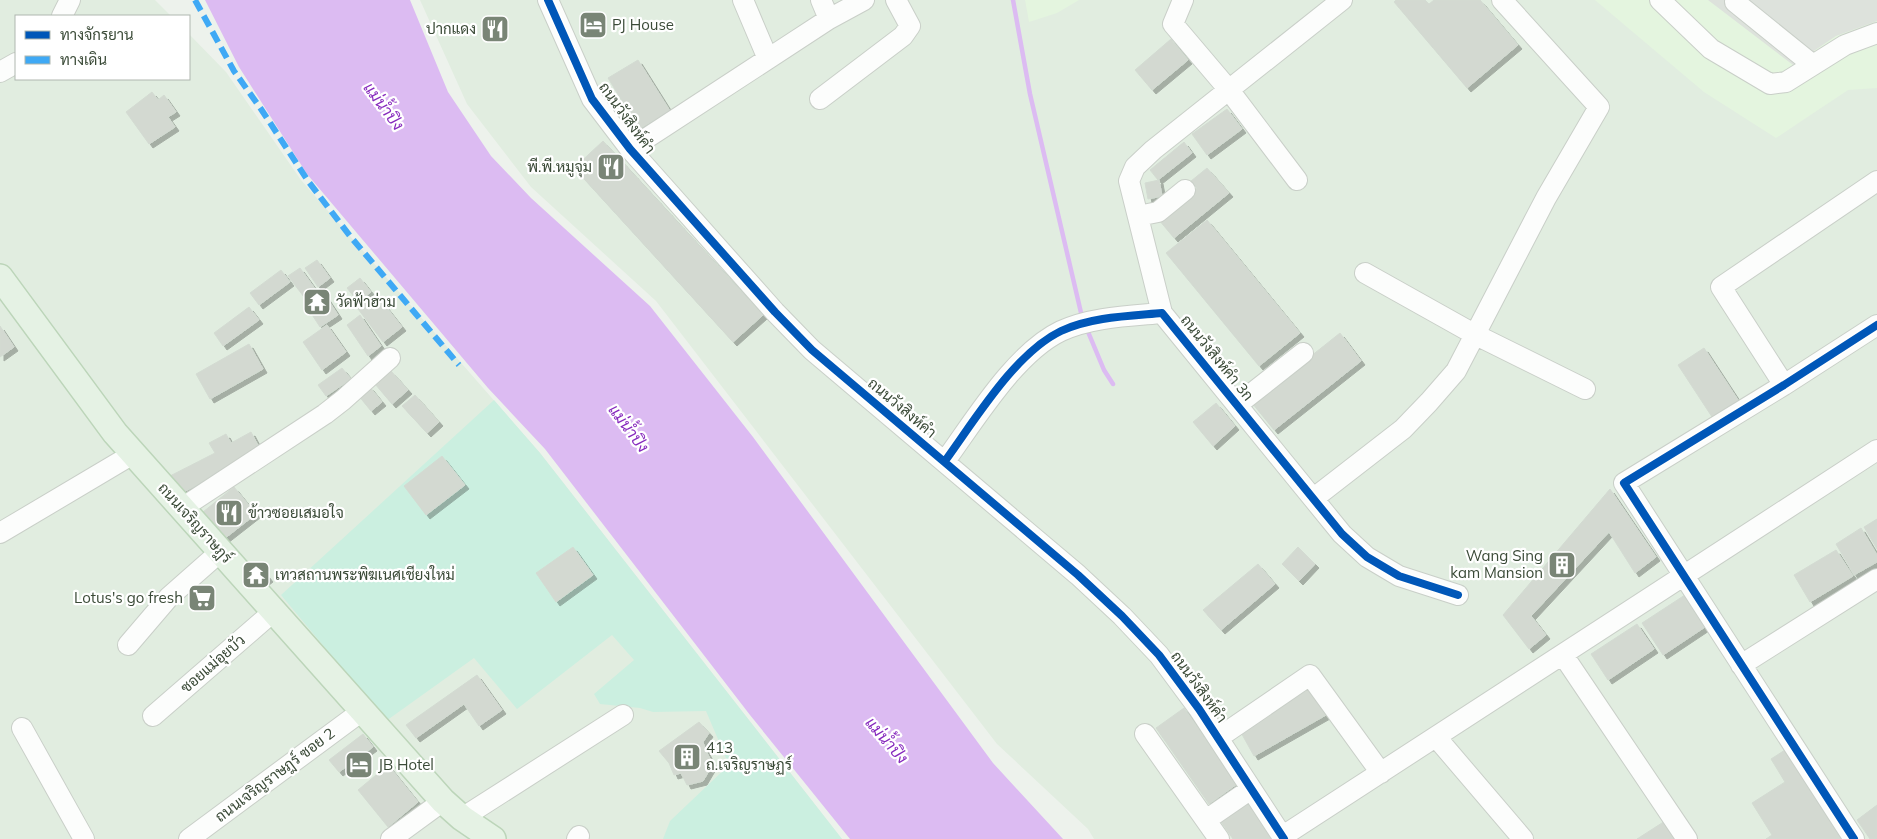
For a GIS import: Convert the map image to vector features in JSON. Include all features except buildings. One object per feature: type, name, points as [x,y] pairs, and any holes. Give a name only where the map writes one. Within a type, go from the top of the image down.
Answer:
[{"type":"main road","name":"ถนนเจริญราษฎร์","points":[[0,277],[97,410],[133,454],[443,801],[462,818],[492,839]]},
{"type":"street","points":[[62,15],[70,0]]},
{"type":"street","name":"ถนนวังสิงห์คำ","points":[[548,0],[592,99],[630,149],[775,312],[812,350],[1078,575],[1122,616],[1159,655],[1199,709],[1283,838]]},
{"type":"street","points":[[743,0],[768,59]]},
{"type":"street","points":[[821,0],[829,19]]},
{"type":"street","points":[[630,149],[829,19],[864,0]]},
{"type":"street","points":[[820,99],[903,36],[910,26],[896,0]]},
{"type":"street","points":[[1183,0],[1172,24],[1229,90],[1297,180]]},
{"type":"street","points":[[1162,313],[1130,181],[1136,167],[1153,150],[1229,90],[1321,6],[1342,0]]},
{"type":"street","points":[[1314,498],[1403,429],[1430,402],[1456,371],[1546,198],[1599,107],[1502,0]]},
{"type":"street","points":[[1660,0],[1711,49],[1770,84],[1786,82],[1845,45],[1877,33]]},
{"type":"street","points":[[1737,0],[1735,2],[1813,65]]},
{"type":"street","points":[[0,72],[15,64]]},
{"type":"street","points":[[1784,385],[1721,287],[1877,181]]},
{"type":"street","points":[[1138,216],[1158,212],[1185,190]]},
{"type":"street","points":[[1366,273],[1474,334],[1585,389]]},
{"type":"street","name":"ถนนวังสิงห์คำ 3ก","points":[[945,461],[1012,370],[1038,345],[1062,331],[1095,320],[1162,313],[1342,534],[1367,557],[1399,576],[1458,595]]},
{"type":"street","points":[[1854,839],[1624,483],[1877,326]]},
{"type":"street","points":[[1237,405],[1303,354]]},
{"type":"street","points":[[182,508],[326,414],[390,358]]},
{"type":"street","points":[[1283,838],[1877,450]]},
{"type":"street","points":[[0,533],[133,454]]},
{"type":"street","points":[[128,645],[170,597],[220,552]]},
{"type":"street","points":[[1741,665],[1877,579]]},
{"type":"street","name":"ซอยแม่อุยบัว","points":[[153,716],[273,612]]},
{"type":"street","points":[[1563,654],[1688,839]]},
{"type":"street","points":[[1218,738],[1310,675],[1381,773]]},
{"type":"street","name":"ถนนเจริญราษฎร์ ซอย 2","points":[[189,839],[362,711]]},
{"type":"street","points":[[462,818],[623,715]]},
{"type":"street","points":[[22,728],[84,839]]},
{"type":"street","points":[[1145,734],[1219,839]]},
{"type":"street","points":[[1436,737],[1515,837]]},
{"type":"street","points":[[1206,820],[1251,788]]},
{"type":"street","points":[[391,839],[443,801]]},
{"type":"shaded area","points":[[0,0],[155,0],[170,15],[15,15],[15,80],[190,80],[190,35],[226,72],[301,180],[540,453],[842,839],[0,839]]},
{"type":"shaded area","points":[[420,0],[1877,0],[1877,839],[1094,839],[1088,829],[997,744],[656,301],[531,187],[467,104]]},
{"type":"shaded area","points":[[1025,0],[1079,0],[1057,13],[1029,22]]},
{"type":"shaded area","points":[[1595,0],[1877,0],[1877,88],[1848,90],[1776,138],[1704,92]]},
{"type":"shaded area","points":[[1708,0],[1877,0],[1877,21],[1836,36],[1793,65]]},
{"type":"shaded area","points":[[494,400],[540,453],[842,839],[663,839],[670,821],[729,765],[706,711],[653,712],[640,708],[600,704],[594,694],[634,660],[612,635],[517,709],[474,658],[386,721],[281,595]]},
{"type":"water","name":"แม่น้ำปิง","points":[[205,0],[410,0],[448,92],[491,156],[531,198],[650,306],[753,437],[993,763],[1063,839],[850,839],[750,715],[545,449],[488,388],[307,174],[239,67]]},
{"type":"waterway","points":[[1013,0],[1030,94],[1082,317]]},
{"type":"waterway","points":[[1086,327],[1104,370],[1113,384]]},
{"type":"marked path","points":[[195,0],[234,71],[308,181],[350,236],[459,365]]},
{"type":"cycle path","points":[[548,0],[592,99],[630,149],[775,312],[812,350],[1078,575],[1122,616],[1159,655],[1199,709],[1284,839]]},
{"type":"cycle path","points":[[945,461],[997,389],[1012,371],[1044,341],[1061,331],[1085,323],[1110,318],[1162,313],[1342,534],[1367,557],[1399,576],[1458,595]]},
{"type":"cycle path","points":[[1854,839],[1624,483],[1784,385],[1877,325]]},
{"type":"place","name":"PJ House","points":[[593,25]]},
{"type":"place","name":"ปากแดง","points":[[495,29]]},
{"type":"place","name":"พี.พี.หมูจุ่ม","points":[[611,167]]},
{"type":"place","name":"วัดฟ้าฮ่าม","points":[[317,302]]},
{"type":"place","name":"ข้าวซอยเสมอใจ","points":[[229,513]]},
{"type":"place","name":"Wang Sing kam Mansion","points":[[1562,565]]},
{"type":"place","name":"เทวสถานพระพิฆเนศเชียงใหม่","points":[[256,575]]},
{"type":"place","name":"Lotus's go fresh","points":[[202,598]]},
{"type":"place","name":"413 ถ.เจริญราษฏร์","points":[[687,757]]},
{"type":"place","name":"JB Hotel","points":[[359,765]]}]
